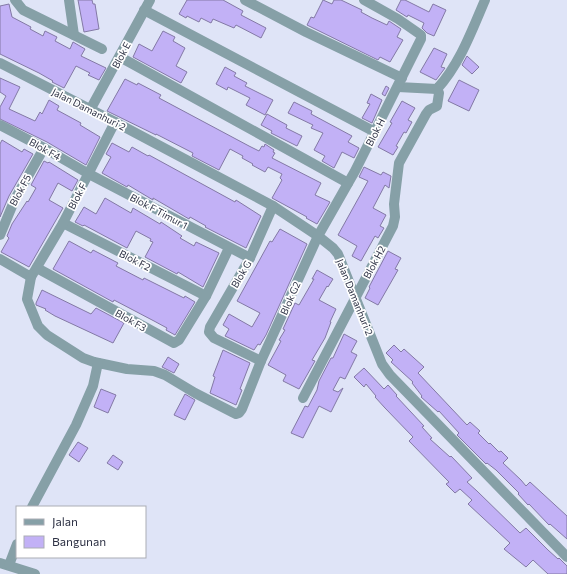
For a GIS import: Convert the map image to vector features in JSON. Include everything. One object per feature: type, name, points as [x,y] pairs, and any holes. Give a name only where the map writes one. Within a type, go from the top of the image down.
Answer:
[{"type":"street","points":[[15,0],[23,10],[102,49]]},
{"type":"street","points":[[69,0],[74,35]]},
{"type":"street","name":"Blok E","points":[[90,110],[150,0]]},
{"type":"street","points":[[245,0],[400,83],[437,89],[444,81],[463,50],[485,0]]},
{"type":"street","name":"Blok H","points":[[318,236],[376,132],[421,39],[421,35],[412,28],[364,0]]},
{"type":"street","points":[[144,10],[376,132]]},
{"type":"street","points":[[120,57],[348,183]]},
{"type":"street","name":"Jalan Damanhuri 2","points":[[0,63],[273,206],[318,236],[332,248],[338,254],[382,364],[390,375],[567,557]]},
{"type":"street","name":"Blok H2","points":[[303,398],[393,226],[399,163],[426,114],[429,110],[437,106],[439,93],[437,89]]},
{"type":"street","name":"Blok F","points":[[34,272],[63,223],[115,122]]},
{"type":"street","name":"Blok F4","points":[[0,125],[89,174]]},
{"type":"street","name":"Blok F5","points":[[0,235],[14,198],[44,148]]},
{"type":"street","name":"Blok F Timur 1","points":[[89,174],[250,258]]},
{"type":"street","name":"Blok G","points":[[261,361],[214,338],[208,332],[250,258],[273,206]]},
{"type":"street","name":"Blok F2","points":[[63,223],[206,296]]},
{"type":"street","name":"Blok G2","points":[[98,364],[127,369],[154,371],[165,375],[194,393],[236,414],[239,413],[318,236]]},
{"type":"street","points":[[206,296],[229,248]]},
{"type":"street","points":[[0,259],[34,272],[27,299],[42,332],[84,358],[98,364],[93,386],[76,425],[33,506]]},
{"type":"street","name":"Blok F3","points":[[34,272],[174,343],[179,340],[206,296]]},
{"type":"street","points":[[16,546],[5,564],[29,573]]},
{"type":"building","points":[[78,0],[92,0],[93,4],[95,4],[99,29],[84,32]]},
{"type":"building","points":[[187,0],[223,0],[243,11],[241,15],[266,28],[261,38],[236,25],[234,28],[213,19],[211,23],[201,18],[199,22],[187,16],[186,18],[179,14]]},
{"type":"building","points":[[323,0],[332,4],[334,0],[341,0],[362,10],[361,12],[372,18],[387,25],[389,21],[401,29],[397,37],[403,40],[390,62],[380,57],[378,60],[307,25],[311,17],[314,18]]},
{"type":"building","points":[[401,0],[405,0],[429,12],[433,4],[446,10],[434,36],[427,33],[422,28],[424,23],[408,15],[407,17],[396,10]]},
{"type":"building","points":[[9,4],[12,17],[31,27],[30,29],[43,36],[45,31],[57,37],[55,41],[70,49],[73,42],[85,49],[81,56],[106,68],[99,80],[88,75],[90,73],[76,66],[64,88],[39,73],[0,54],[0,6]]},
{"type":"building","points":[[163,31],[175,37],[173,41],[185,48],[176,66],[187,72],[181,83],[133,57],[139,44],[152,51]]},
{"type":"building","points":[[434,48],[447,54],[441,67],[445,68],[436,80],[420,72]]},
{"type":"building","points":[[467,56],[479,67],[472,74],[462,65]]},
{"type":"building","points":[[225,67],[236,73],[234,76],[247,83],[245,86],[273,100],[265,115],[246,105],[250,98],[228,87],[227,90],[216,84]]},
{"type":"building","points":[[0,78],[20,87],[9,109],[35,121],[40,112],[42,114],[49,100],[59,106],[57,110],[81,123],[80,125],[100,137],[86,165],[47,142],[0,119],[0,107],[6,96],[0,92]]},
{"type":"building","points":[[125,79],[137,85],[138,83],[161,95],[159,98],[259,151],[265,144],[274,150],[273,152],[275,153],[272,158],[321,183],[315,195],[330,202],[317,224],[272,198],[282,180],[280,178],[282,174],[268,167],[265,172],[242,158],[243,156],[230,149],[219,170],[192,156],[193,153],[107,111]]},
{"type":"building","points":[[459,80],[479,90],[469,111],[448,101]]},
{"type":"building","points":[[386,86],[389,88],[385,96],[382,94]]},
{"type":"building","points":[[371,94],[382,100],[372,123],[362,118],[370,104],[367,103]]},
{"type":"building","points":[[402,101],[415,108],[408,120],[412,122],[406,133],[404,132],[393,155],[378,147],[392,123],[390,122]]},
{"type":"building","points":[[294,102],[312,111],[311,114],[352,136],[348,142],[359,148],[354,158],[342,152],[334,168],[322,161],[325,156],[314,150],[323,133],[311,128],[313,125],[288,113]]},
{"type":"building","points":[[267,114],[287,125],[286,128],[302,136],[297,146],[271,133],[272,131],[261,125]]},
{"type":"building","points":[[2,140],[22,152],[24,149],[33,154],[9,196],[0,217],[0,144]]},
{"type":"building","points":[[112,143],[129,152],[132,147],[148,156],[149,155],[235,202],[236,200],[261,216],[246,248],[205,227],[206,226],[190,217],[189,219],[153,198],[153,200],[128,185],[127,187],[102,173],[111,157],[106,154]]},
{"type":"building","points":[[44,161],[49,162],[78,180],[72,191],[58,183],[49,200],[63,208],[29,267],[1,252],[9,238],[7,236],[12,224],[36,188],[31,185]]},
{"type":"building","points":[[364,167],[381,175],[383,172],[391,176],[389,188],[385,185],[373,208],[386,215],[380,226],[384,228],[378,238],[375,236],[361,261],[352,256],[357,246],[338,235],[368,181],[359,177]]},
{"type":"building","points":[[105,198],[131,213],[133,208],[160,224],[161,222],[182,236],[180,238],[194,246],[196,242],[219,253],[203,287],[178,272],[177,274],[145,257],[153,242],[150,241],[151,239],[136,231],[127,248],[84,225],[83,226],[75,222],[84,207],[96,214]]},
{"type":"building","points":[[280,229],[307,244],[266,335],[260,345],[258,344],[254,350],[225,336],[229,329],[223,325],[229,314],[252,327],[260,313],[237,301],[270,241],[272,242]]},
{"type":"building","points":[[69,241],[91,253],[93,250],[118,263],[116,266],[143,280],[144,278],[195,302],[175,335],[166,330],[167,328],[114,300],[113,302],[53,269]]},
{"type":"building","points":[[388,251],[401,258],[395,269],[398,270],[378,305],[365,298],[370,288],[369,287]]},
{"type":"building","points":[[317,270],[333,279],[319,300],[336,309],[325,338],[312,360],[315,361],[299,389],[283,381],[286,375],[268,365],[281,341],[279,340],[285,330],[283,329],[295,303],[299,305],[314,279],[312,279]]},
{"type":"building","points":[[42,290],[91,314],[96,308],[124,323],[113,343],[55,316],[45,310],[46,309],[36,305]]},
{"type":"building","points":[[344,334],[357,341],[351,352],[357,355],[345,379],[340,377],[333,390],[338,392],[343,388],[331,412],[319,406],[303,438],[291,433],[305,406],[308,407],[317,390],[319,381],[331,358],[333,358]]},
{"type":"building","points":[[394,345],[401,352],[404,349],[424,367],[418,373],[467,425],[470,422],[480,431],[478,433],[489,444],[490,443],[499,452],[501,451],[508,458],[503,463],[526,486],[530,482],[567,516],[567,539],[550,524],[549,525],[529,504],[528,505],[518,494],[519,493],[496,470],[487,463],[486,464],[457,435],[459,433],[439,411],[438,412],[421,397],[422,396],[412,383],[413,382],[391,362],[393,360],[386,353]]},
{"type":"building","points":[[223,350],[250,363],[240,389],[242,390],[236,405],[210,393],[215,377],[213,376]]},
{"type":"building","points":[[168,357],[179,364],[174,373],[162,367]]},
{"type":"building","points":[[364,368],[384,389],[388,385],[397,395],[396,396],[424,426],[422,427],[432,438],[430,439],[450,457],[451,456],[472,478],[467,482],[520,533],[526,528],[548,550],[558,559],[559,558],[567,566],[567,574],[548,574],[533,560],[526,567],[504,549],[510,543],[468,504],[472,500],[460,489],[455,493],[446,484],[449,482],[409,441],[413,437],[375,397],[376,396],[366,384],[364,387],[354,377]]},
{"type":"building","points":[[101,389],[116,395],[108,413],[94,407]]},
{"type":"building","points":[[185,394],[195,400],[185,420],[174,415]]},
{"type":"building","points":[[78,442],[88,448],[79,462],[69,455]]},
{"type":"building","points":[[113,455],[123,462],[118,470],[107,463]]}]
